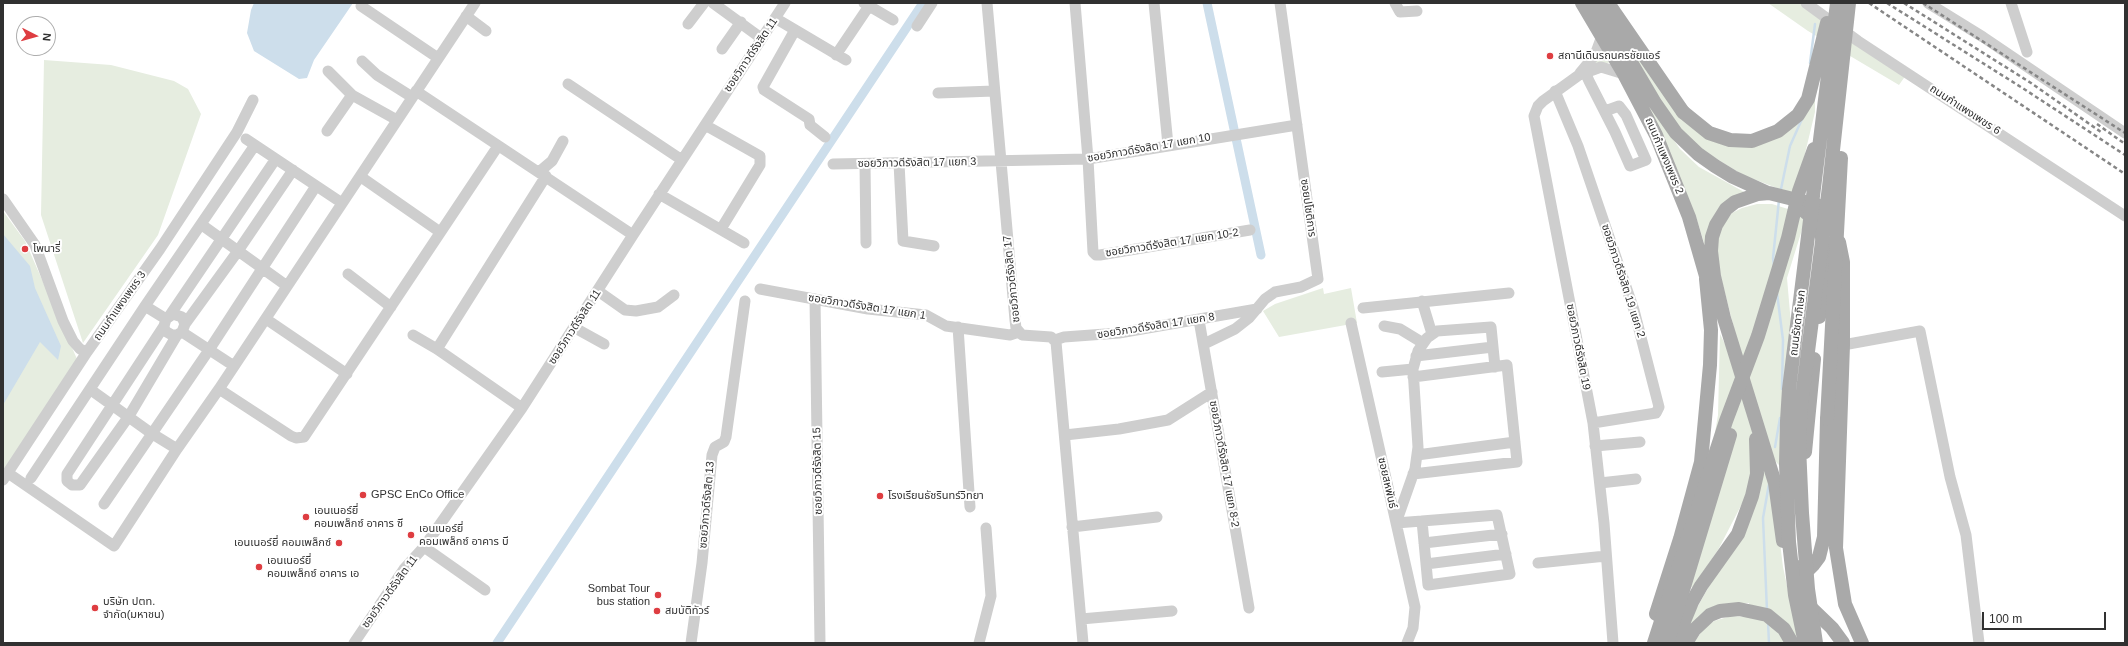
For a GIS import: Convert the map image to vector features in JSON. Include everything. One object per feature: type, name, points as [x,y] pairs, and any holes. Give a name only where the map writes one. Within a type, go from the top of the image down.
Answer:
[{"type":"main road","name":"ถนนกำแพงเพชร 2","points":[[1582,3],[1624,74],[1656,135],[1678,188],[1698,248],[1706,279],[1724,318]]},
{"type":"main road","name":"ถนนกำแพงเพชร 2","points":[[1596,3],[1655,103],[1676,133],[1715,166],[1733,177],[1769,193],[1817,205],[1836,229],[1843,262],[1843,345],[1836,548],[1842,590],[1854,628]]},
{"type":"main road","points":[[1608,3],[1682,112],[1709,133],[1730,140],[1740,141],[1762,139],[1785,127],[1803,108],[1811,91],[1832,3]]},
{"type":"main road","name":"ถนนรัชดาภิเษก","points":[[1805,643],[1795,595],[1789,542],[1786,464],[1787,421],[1791,375],[1837,3]]},
{"type":"main road","name":"ถนนรัชดาภิเษก","points":[[1816,643],[1808,589],[1801,488],[1799,446],[1801,406],[1842,78],[1849,3]]},
{"type":"main road","points":[[1783,538],[1795,564],[1802,570],[1809,570],[1819,557],[1824,538],[1827,419],[1840,180],[1842,78]]},
{"type":"main road","points":[[1654,643],[1726,421],[1758,336],[1788,238],[1799,191],[1823,124]]},
{"type":"main road","points":[[1769,193],[1736,202],[1726,210],[1716,225],[1712,237],[1711,251],[1714,276],[1724,318],[1775,483],[1786,566],[1792,585],[1803,599],[1832,628],[1843,643]]},
{"type":"main road","points":[[1787,198],[1815,220],[1825,244],[1826,267],[1812,372],[1801,488]]},
{"type":"main road","points":[[1648,643],[1680,539],[1701,462],[1708,399],[1711,330],[1706,279]]},
{"type":"main road","points":[[1667,643],[1753,359],[1758,336]]},
{"type":"main road","points":[[1676,643],[1692,602],[1701,586],[1738,534],[1752,496],[1757,474],[1755,422]]},
{"type":"main road","points":[[1824,538],[1837,595],[1843,611],[1862,643]]},
{"type":"main road","points":[[1686,643],[1694,630],[1710,616],[1720,611],[1739,609],[1767,615],[1784,629],[1792,643]]},
{"type":"street","points":[[5,477],[114,546],[177,449],[361,177],[475,3]]},
{"type":"street","points":[[688,24],[704,3]]},
{"type":"street","points":[[713,3],[761,38]]},
{"type":"street","name":"ซอยวิภาวดีรังสิต 11","points":[[354,643],[404,569],[424,547],[522,408],[575,328],[659,194],[785,3]]},
{"type":"street","points":[[917,26],[932,3]]},
{"type":"street","name":"ซอยวิภาวดีรังสิต 17","points":[[987,3],[1015,320],[1019,332],[1022,335],[1050,337],[1055,340]]},
{"type":"street","points":[[1075,3],[1088,159]]},
{"type":"street","points":[[1154,3],[1168,145]]},
{"type":"street","name":"ซอยปโชติการ","points":[[1204,344],[1235,329],[1249,318],[1265,299],[1275,292],[1301,287],[1318,279],[1280,3]]},
{"type":"street","points":[[1395,3],[1400,12],[1417,11]]},
{"type":"street","name":"ถนนกำแพงเพชร 6","points":[[1806,3],[1858,41],[2125,216]]},
{"type":"street","points":[[1928,3],[1983,37],[2125,132]]},
{"type":"street","points":[[2011,3],[2027,52]]},
{"type":"street","points":[[775,18],[841,57],[866,5],[893,20]]},
{"type":"street","points":[[361,6],[438,58]]},
{"type":"street","points":[[466,16],[486,31]]},
{"type":"street","points":[[722,49],[740,22]]},
{"type":"street","points":[[795,30],[763,88],[809,119],[810,125],[825,137]]},
{"type":"street","name":"ซอยวิภาวดีรังสิต 19","points":[[1582,74],[1595,55],[1602,36]]},
{"type":"street","points":[[362,61],[377,75],[414,94],[498,146],[633,235]]},
{"type":"street","name":"ซอยวิภาวดีรังสิต 19","points":[[1613,643],[1600,483],[1593,423],[1534,127],[1534,116],[1538,106],[1555,91],[1582,74],[1602,67],[1624,74]]},
{"type":"street","points":[[328,71],[352,95],[397,120]]},
{"type":"street","points":[[1582,74],[1604,111],[1630,166],[1646,160],[1626,115],[1619,106],[1604,111]]},
{"type":"street","points":[[568,84],[682,160]]},
{"type":"street","name":"ซอยวิภาวดีรังสิต 19 แยก 2","points":[[1555,91],[1578,146],[1634,310],[1659,407],[1656,413],[1593,423]]},
{"type":"street","points":[[938,93],[994,92]]},
{"type":"street","points":[[327,131],[352,95]]},
{"type":"street","name":"ถนนกำแพงเพชร 3","points":[[5,477],[87,352],[242,135],[253,100]]},
{"type":"street","name":"ซอยวิภาวดีรังสิต 17 แยก 10","points":[[1000,161],[1088,159],[1296,124]]},
{"type":"street","points":[[704,125],[760,156],[760,165],[721,229]]},
{"type":"street","points":[[242,135],[275,160],[293,170],[342,203]]},
{"type":"street","points":[[437,349],[563,141]]},
{"type":"street","points":[[31,478],[91,390],[145,306],[255,146]]},
{"type":"street","points":[[219,389],[291,436],[301,438],[304,437],[498,146]]},
{"type":"street","name":"ซอยวิภาวดีรังสิต 17 แยก 10-2","points":[[1088,159],[1092,249],[1096,255],[1250,230]]},
{"type":"street","points":[[275,160],[166,320],[67,474],[67,480],[72,485],[80,485],[130,416],[181,331],[293,170]]},
{"type":"street","name":"ซอยวิภาวดีรังสิต 17 แยก 3","points":[[834,164],[1000,161]]},
{"type":"street","points":[[899,162],[903,241],[934,246]]},
{"type":"street","points":[[864,164],[866,243]]},
{"type":"street","points":[[361,177],[440,232]]},
{"type":"street","points":[[104,504],[209,350],[316,186]]},
{"type":"street","points":[[659,194],[744,243]]},
{"type":"street","points":[[3,199],[35,245],[54,293],[63,321],[73,341],[80,349],[87,352]]},
{"type":"street","points":[[202,225],[263,267],[287,286]]},
{"type":"street","points":[[348,274],[391,308]]},
{"type":"street","name":"ซอยวิภาวดีรังสิต 17 แยก 1","points":[[760,289],[868,309],[926,315],[946,326],[1010,335],[1019,332]]},
{"type":"street","points":[[598,291],[625,310],[636,311],[658,307],[674,295]]},
{"type":"street","points":[[1363,308],[1509,293]]},
{"type":"street","name":"ซอยวิภาวดีรังสิต 15","points":[[815,299],[820,643]]},
{"type":"street","points":[[1422,301],[1432,334]]},
{"type":"street","name":"ซอยวิภาวดีรังสิต 13","points":[[691,643],[702,563],[712,455],[716,447],[724,442],[726,437],[745,302]]},
{"type":"street","points":[[145,306],[166,320],[180,316],[181,331]]},
{"type":"street","name":"ซอยวิภาวดีรังสิต 17 แยก 8","points":[[1055,340],[1064,337],[1119,334],[1257,309]]},
{"type":"street","points":[[266,319],[347,374]]},
{"type":"street","points":[[166,320],[167,333],[181,331],[234,366]]},
{"type":"street","name":"ซอยวิภาวดีรังสิต 17 แยก 8-2","points":[[1200,320],[1249,608]]},
{"type":"street","name":"ซอยสหพันธ์","points":[[1352,323],[1415,608],[1413,628],[1407,643]]},
{"type":"street","points":[[1384,326],[1400,329],[1423,343]]},
{"type":"street","points":[[958,327],[970,507]]},
{"type":"street","points":[[1422,521],[1428,584],[1510,574],[1498,515],[1396,523],[1413,474],[1417,455],[1418,435],[1413,373],[1416,356],[1423,343],[1437,331],[1491,327],[1495,367]]},
{"type":"street","points":[[575,328],[604,344]]},
{"type":"street","points":[[1843,345],[1920,331],[1950,477],[1966,535],[1979,643]]},
{"type":"street","points":[[413,335],[437,349],[522,408]]},
{"type":"street","points":[[1055,340],[1065,435],[1083,643]]},
{"type":"street","points":[[1416,356],[1493,347]]},
{"type":"street","points":[[1382,372],[1413,373],[1507,365],[1517,462],[1413,474]]},
{"type":"street","points":[[91,390],[130,416],[151,433],[177,449]]},
{"type":"street","points":[[1065,435],[1119,429],[1168,420],[1212,392]]},
{"type":"street","points":[[1417,455],[1515,442]]},
{"type":"street","points":[[1595,446],[1640,442]]},
{"type":"street","points":[[1600,483],[1636,479]]},
{"type":"street","points":[[1072,527],[1157,516]]},
{"type":"street","points":[[979,643],[991,596],[986,528]]},
{"type":"street","points":[[1424,543],[1502,534]]},
{"type":"street","points":[[424,547],[485,590]]},
{"type":"street","points":[[1426,564],[1506,554]]},
{"type":"street","points":[[1538,563],[1606,556]]},
{"type":"street","points":[[1081,619],[1172,611]]},
{"type":"shaded area","points":[[1592,3],[1659,119],[1680,149],[1699,167],[1746,193],[1705,246],[1697,220]]},
{"type":"shaded area","points":[[1768,3],[1799,3],[1906,75],[1899,85],[1808,31]]},
{"type":"shaded area","points":[[1605,8],[1685,120],[1756,142],[1815,92],[1815,112],[1795,195],[1743,175],[1692,144],[1661,104]]},
{"type":"shaded area","points":[[1602,50],[1609,63],[1593,65]]},
{"type":"shaded area","points":[[44,60],[111,65],[174,81],[188,89],[201,114],[158,235],[83,343],[41,215]]},
{"type":"shaded area","points":[[1757,204],[1772,204],[1788,209],[1805,220],[1787,278],[1792,336],[1781,467],[1770,456],[1743,363],[1718,266],[1716,246],[1720,229],[1732,213],[1742,208]]},
{"type":"shaded area","points":[[3,211],[25,241],[77,359],[3,472]]},
{"type":"shaded area","points":[[1323,288],[1324,294],[1351,288],[1357,323],[1279,337],[1263,311],[1275,304]]},
{"type":"shaded area","points":[[1720,334],[1726,346],[1752,428],[1753,465],[1747,494],[1718,550],[1692,588],[1689,584],[1718,415]]},
{"type":"shaded area","points":[[1764,461],[1774,493],[1783,567],[1799,643],[1694,643],[1704,628],[1714,621],[1731,616],[1750,617],[1749,603],[1726,604],[1683,633],[1728,552]]},
{"type":"water","points":[[254,3],[353,3],[314,60],[307,78],[299,79],[254,51],[247,33],[251,10]]},
{"type":"water","points":[[3,234],[30,266],[35,288],[61,346],[58,360],[40,342],[3,405]]},
{"type":"waterway","points":[[497,643],[923,3]]},
{"type":"waterway","points":[[1207,3],[1261,255]]},
{"type":"waterway","points":[[1810,63],[1815,24]]},
{"type":"waterway","points":[[1781,189],[1790,146],[1802,119]]},
{"type":"waterway","points":[[1774,266],[1773,258],[1779,200]]},
{"type":"waterway","points":[[1777,293],[1783,340],[1782,389]]},
{"type":"waterway","points":[[1775,447],[1780,418]]},
{"type":"waterway","points":[[1767,611],[1763,518],[1769,484]]},
{"type":"waterway","points":[[1768,622],[1769,643]]},
{"type":"railway","points":[[1869,3],[2125,174]]},
{"type":"railway","points":[[1887,3],[2024,89],[2125,155]]},
{"type":"railway","points":[[1904,3],[2031,83],[2101,132]]},
{"type":"railway","points":[[1923,3],[2125,133]]},
{"type":"railway","points":[[2097,124],[2125,144]]},
{"type":"place","name":"สถานีเดินรถนครชัยแอร์","points":[[1550,56]]},
{"type":"place","name":"โพนารี่","points":[[25,249]]},
{"type":"place","name":"GPSC EnCo Office","points":[[363,495]]},
{"type":"place","name":"โรงเรียนธัชรินทร์วิทยา","points":[[880,496]]},
{"type":"place","name":"เอนเนอร์ยี่ คอมเพล็กซ์ อาคาร ซี","points":[[306,517]]},
{"type":"place","name":"เอนเนอร์ยี่ คอมเพล็กซ์ อาคาร บี","points":[[411,535]]},
{"type":"place","name":"เอนเนอร์ยี่ คอมเพล็กซ์","points":[[339,543]]},
{"type":"place","name":"เอนเนอร์ยี่ คอมเพล็กซ์ อาคาร เอ","points":[[259,567]]},
{"type":"place","name":"Sombat Tour bus station","points":[[658,595]]},
{"type":"place","name":"บริษัท ปตท. จำกัด(มหาชน)","points":[[95,608]]},
{"type":"place","name":"สมบัติทัวร์","points":[[657,611]]}]
